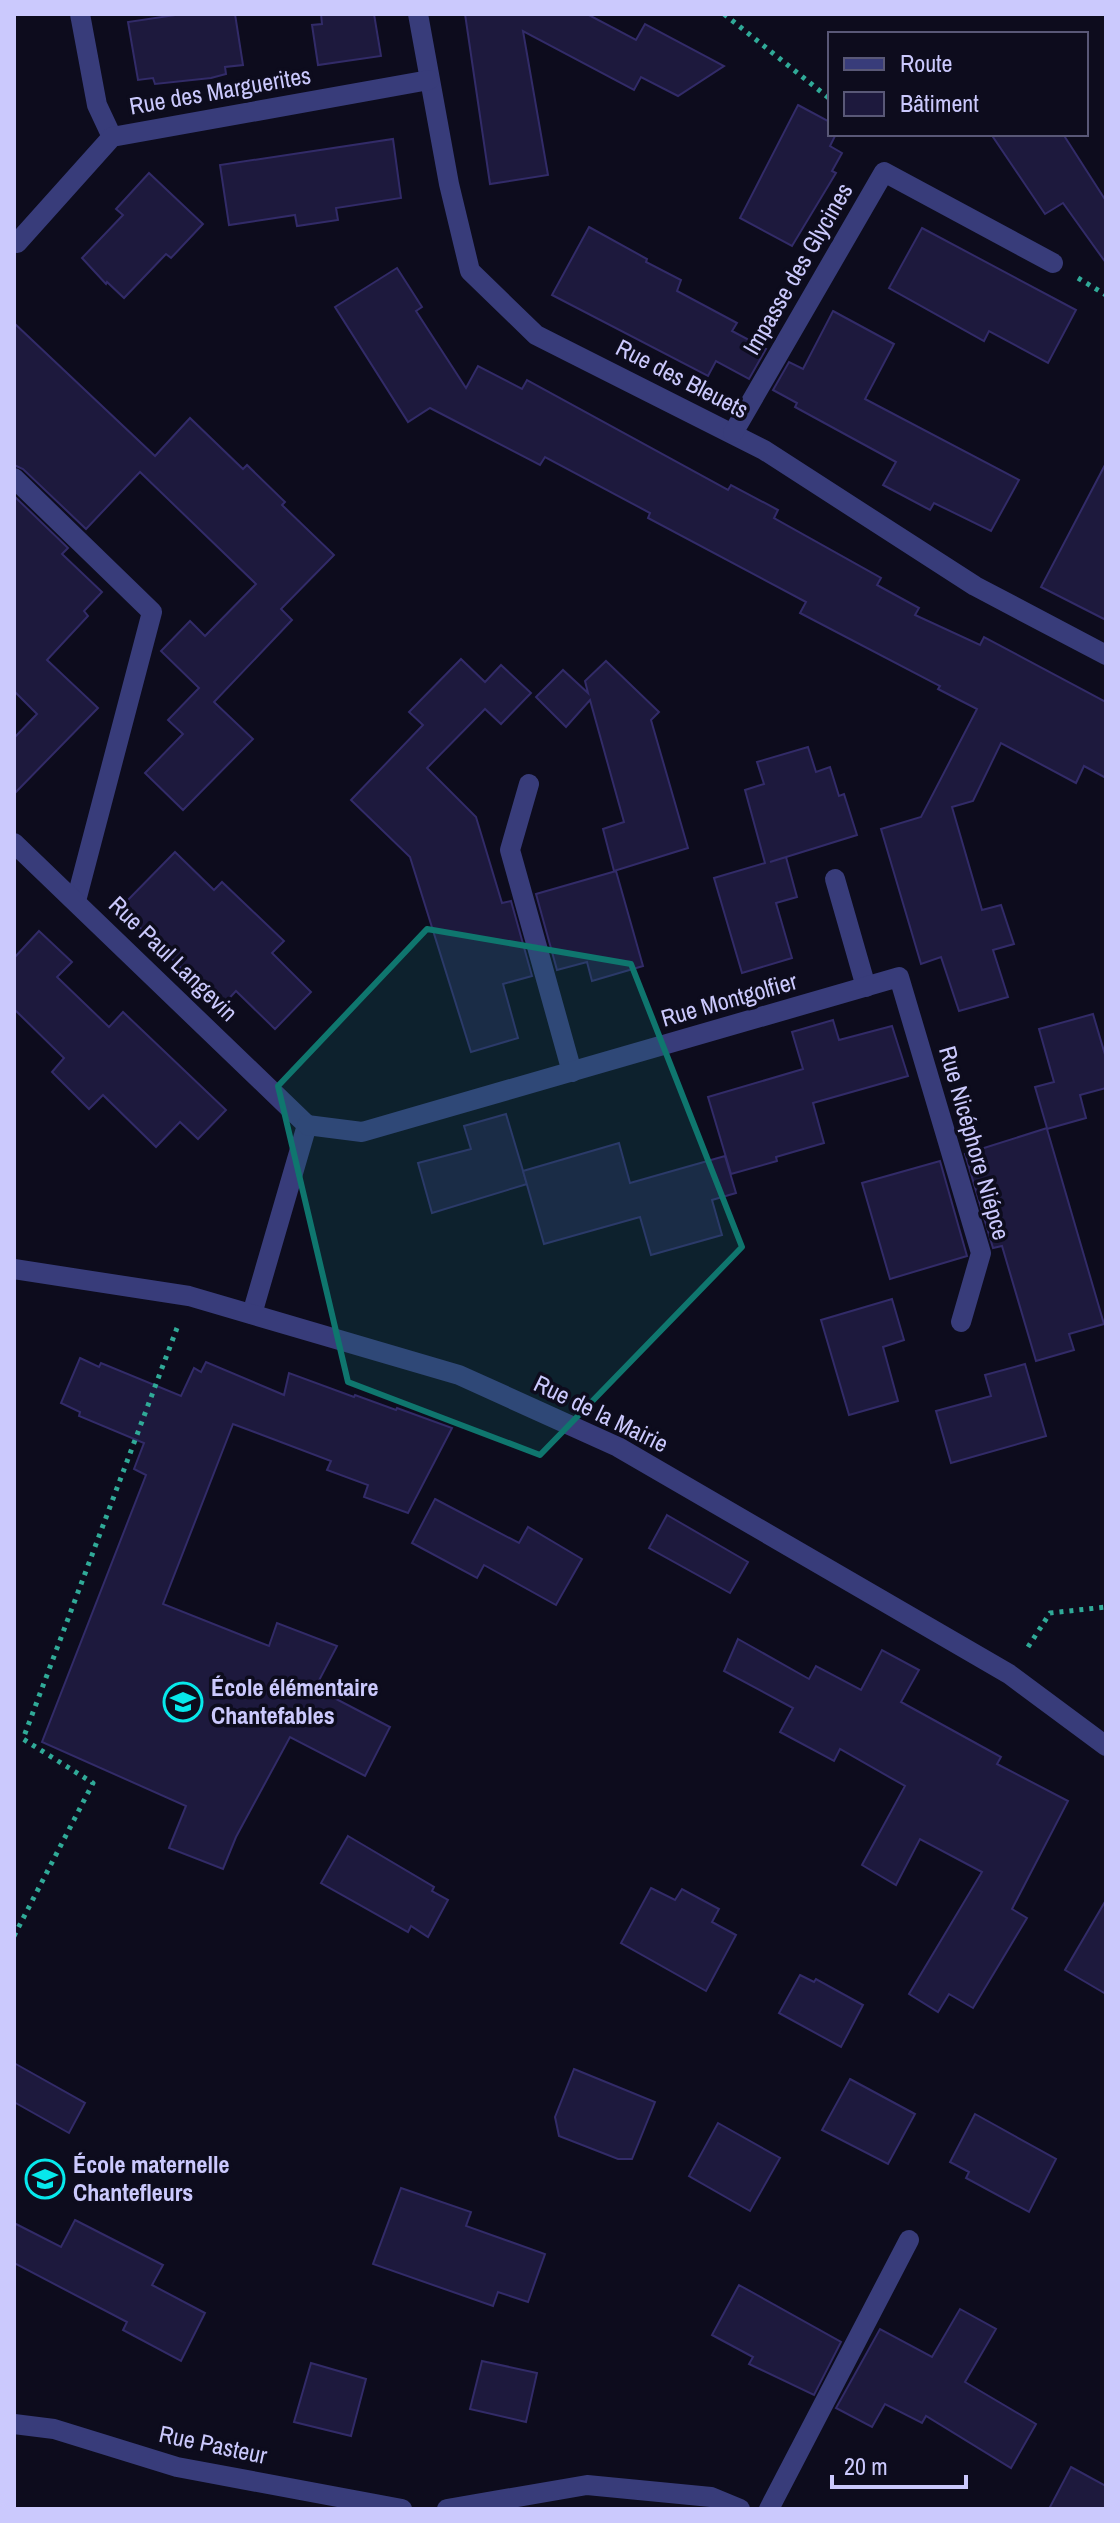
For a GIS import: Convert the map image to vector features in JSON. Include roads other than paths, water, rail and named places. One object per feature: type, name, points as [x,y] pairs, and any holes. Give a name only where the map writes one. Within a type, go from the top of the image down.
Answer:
[{"type":"street","points":[[80,14],[97,105],[112,137]]},
{"type":"street","name":"Rue des Bleuets","points":[[418,14],[449,184],[470,271],[536,335],[764,450],[975,586],[1106,655]]},
{"type":"street","name":"Rue des Marguerites","points":[[17,243],[112,137],[429,80]]},
{"type":"street","name":"Impasse des Glycines","points":[[733,433],[884,172],[1053,263]]},
{"type":"street","name":"Rue Paul Langevin","points":[[14,478],[152,612],[76,901],[307,1125]]},
{"type":"street","points":[[529,784],[510,850],[572,1072]]},
{"type":"street","points":[[14,843],[76,901]]},
{"type":"street","points":[[835,879],[866,987]]},
{"type":"street","name":"Rue Montgolfier","points":[[307,1125],[362,1132],[899,977]]},
{"type":"street","name":"Rue Nicéphore Niépce","points":[[899,977],[981,1253],[961,1322]]},
{"type":"street","points":[[252,1314],[307,1125]]},
{"type":"street","name":"Rue de la Mairie","points":[[14,1269],[189,1296],[459,1375],[618,1447],[1009,1674],[1106,1746]]},
{"type":"street","points":[[769,2509],[909,2240]]},
{"type":"street","name":"Rue Pasteur","points":[[14,2424],[54,2429],[177,2467],[402,2509]]},
{"type":"street","points":[[447,2509],[587,2485],[711,2497],[740,2509]]},
{"type":"place","name":"École élémentaire Chantefables","points":[[183,1702]]},
{"type":"place","name":"École maternelle Chantefleurs","points":[[45,2179]]}]
